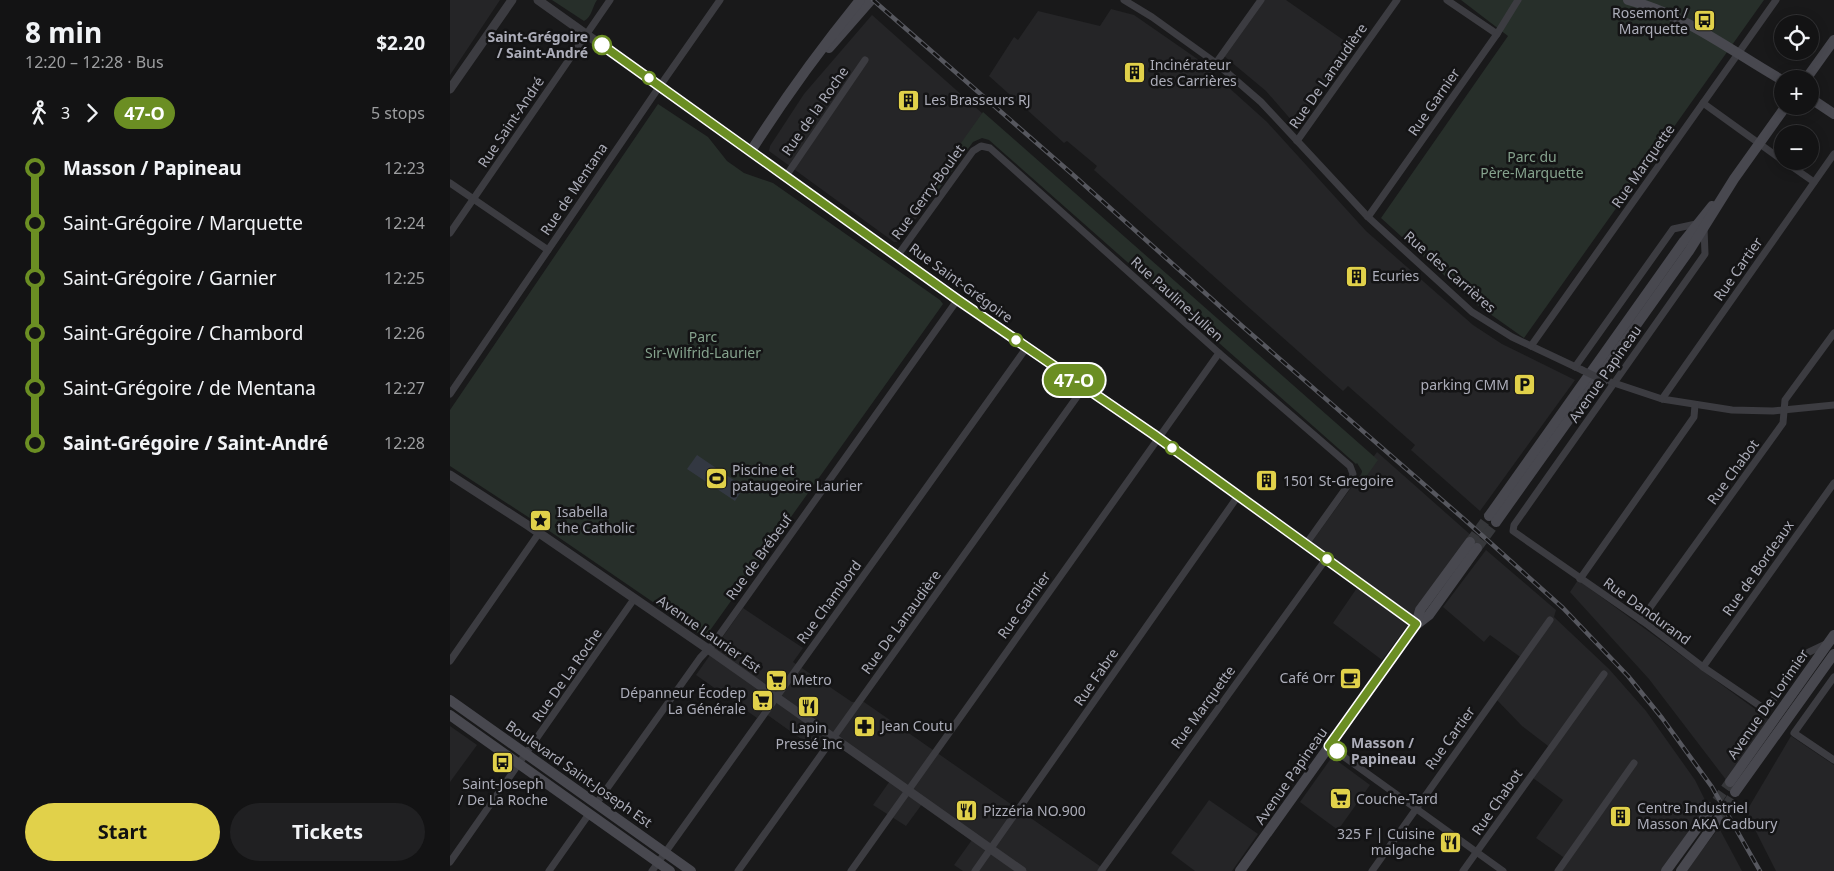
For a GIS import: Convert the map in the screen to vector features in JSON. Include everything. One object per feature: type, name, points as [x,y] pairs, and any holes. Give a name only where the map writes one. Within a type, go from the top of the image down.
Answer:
[{"type":"main road","points":[[751,151],[803,76],[860,0]]},
{"type":"main road","points":[[803,76],[848,28],[871,0]]},
{"type":"main road","points":[[1628,0],[1664,12],[1695,26],[1774,75]]},
{"type":"main road","points":[[1812,70],[1834,40]]},
{"type":"main road","points":[[1819,104],[1834,114]]},
{"type":"main road","name":"Avenue Papineau","points":[[1492,519],[1780,115]]},
{"type":"main road","name":"Avenue Papineau","points":[[1240,871],[1416,624],[1429,616],[1474,545]]},
{"type":"main road","name":"Avenue De Lorimier","points":[[1730,782],[1831,639]]},
{"type":"main road","name":"Avenue De Lorimier","points":[[1735,792],[1834,654]]},
{"type":"main road","name":"Boulevard Saint-Joseph Est","points":[[450,700],[691,871]]},
{"type":"main road","name":"Boulevard Saint-Joseph Est","points":[[450,716],[670,871]]},
{"type":"main road","points":[[1666,871],[1708,812]]},
{"type":"main road","points":[[1681,871],[1718,819]]},
{"type":"street","points":[[450,89],[512,0]]},
{"type":"street","name":"Rue Saint-Grégoire","points":[[538,0],[898,255],[958,300],[1158,438],[1416,624]]},
{"type":"street","name":"Rue Saint-André","points":[[450,233],[610,0]]},
{"type":"street","name":"Rue de Mentana","points":[[450,394],[720,0]]},
{"type":"street","name":"Rue des Carrières","points":[[1126,0],[1216,63],[1261,102],[1368,217],[1472,312],[1512,337],[1605,381],[1662,399],[1740,411],[1784,410],[1834,405]]},
{"type":"street","points":[[1216,63],[1261,0]]},
{"type":"street","name":"Rue De Lanaudière","points":[[1297,141],[1397,0]]},
{"type":"street","points":[[1447,0],[1498,34]]},
{"type":"street","name":"Rue Garnier","points":[[1368,217],[1498,34],[1518,0]]},
{"type":"street","name":"Rue Marquette","points":[[1531,346],[1776,0]]},
{"type":"street","name":"Rue de la Roche","points":[[786,176],[865,60]]},
{"type":"street","points":[[1703,103],[1774,154]]},
{"type":"street","name":"Rue Gerry-Boulet","points":[[898,255],[973,151],[981,146]]},
{"type":"street","name":"Rue Pauline-Julien","points":[[981,146],[990,148],[1218,353],[1350,466],[1353,474],[1351,481],[1306,544]]},
{"type":"street","name":"Rue Cartier","points":[[1662,399],[1834,154]]},
{"type":"street","points":[[1796,170],[1814,182]]},
{"type":"street","points":[[450,183],[548,250]]},
{"type":"street","name":"Avenue Papineau","points":[[1513,531],[1514,525],[1705,254],[1700,226],[1673,229],[1578,369]]},
{"type":"street","name":"Rue de Brébeuf","points":[[596,804],[958,300]]},
{"type":"street","name":"Rue Chabot","points":[[1641,620],[1784,423],[1785,400],[1834,333]]},
{"type":"street","name":"Rue Chambord","points":[[652,871],[1027,347]]},
{"type":"street","name":"Rue Garnier","points":[[851,871],[1218,353]]},
{"type":"street","name":"Rue De Lanaudière","points":[[738,871],[1084,387]]},
{"type":"street","points":[[1580,579],[1694,417],[1695,405]]},
{"type":"street","name":"Avenue Laurier Est","points":[[451,479],[539,533],[708,649],[1022,871]]},
{"type":"street","name":"Rue de Bordeaux","points":[[1703,667],[1834,483]]},
{"type":"street","name":"Rue Fabre","points":[[975,871],[1238,496]]},
{"type":"street","name":"Rue Dandurand","points":[[1513,531],[1766,710]]},
{"type":"street","points":[[450,661],[539,533]]},
{"type":"street","name":"Rue Marquette","points":[[1101,871],[1326,558]]},
{"type":"street","name":"Rue De La Roche","points":[[450,862],[634,599]]},
{"type":"street","name":"Rue Cartier","points":[[1372,871],[1550,620]]},
{"type":"street","name":"Avenue De Lorimier","points":[[1766,710],[1807,653],[1831,639]]},
{"type":"street","name":"Rue Chabot","points":[[1463,871],[1604,674]]},
{"type":"street","points":[[1834,677],[1794,733],[1834,760]]},
{"type":"street","points":[[1329,746],[1503,871]]},
{"type":"street","points":[[1558,871],[1634,763]]},
{"type":"street","points":[[549,871],[589,814]]},
{"type":"shaded area","points":[[450,0],[500,0],[450,75]]},
{"type":"shaded area","points":[[1263,0],[1286,0],[1352,46],[1299,122],[1293,122],[1266,91],[1224,56]]},
{"type":"shaded area","points":[[1111,9],[1134,15],[1196,58],[1267,122],[1366,231],[1473,325],[1502,344],[1575,380],[1480,511],[1411,450],[1415,445],[1348,386],[1343,391],[1094,170],[1097,166],[1067,141],[1064,143],[989,76],[1014,37],[1018,40],[1038,11],[1100,26]]},
{"type":"shaded area","points":[[872,15],[983,114],[931,200],[897,242],[894,242],[769,151],[770,146],[804,94]]},
{"type":"shaded area","points":[[1377,452],[1473,537],[1382,660],[1333,623],[1359,585],[1308,547]]},
{"type":"shaded area","name":"Piscine et pataugeoire Laurier","points":[[697,455],[744,487],[735,501],[687,469]]},
{"type":"shaded area","points":[[1486,550],[1556,610],[1554,617],[1609,669],[1646,711],[1695,780],[1708,806],[1662,871],[1558,871],[1566,859],[1536,838],[1563,800],[1533,778],[1552,749],[1522,726],[1495,698],[1523,659],[1490,635],[1484,642],[1443,607]]},
{"type":"shaded area","points":[[1578,580],[1770,720],[1727,781],[1649,679],[1570,592]]},
{"type":"shaded area","points":[[743,608],[803,648],[793,662],[852,702],[864,702],[1107,871],[963,871],[954,865],[974,837],[925,800],[906,826],[873,805],[892,778],[828,737],[818,751],[762,711],[757,718],[696,675]]},
{"type":"shaded area","points":[[450,726],[477,745],[450,782]]},
{"type":"shaded area","points":[[1791,736],[1834,765],[1834,871],[1776,871],[1746,812]]},
{"type":"shaded area","points":[[1332,757],[1370,785],[1338,830],[1300,802]]},
{"type":"shaded area","points":[[1209,800],[1258,834],[1232,871],[1195,871],[1171,853]]},
{"type":"shaded area","points":[[1719,828],[1742,871],[1686,871],[1715,833]]},
{"type":"green space","points":[[552,0],[597,0],[584,21]]},
{"type":"green space","name":"Parc du Père-Marquette","points":[[1461,0],[1764,0],[1524,338],[1476,304],[1381,218],[1508,36]]},
{"type":"green space","name":"Parc Sir-Wilfrid-Laurier","points":[[658,104],[708,137],[727,161],[744,173],[773,183],[940,300],[943,304],[706,636],[701,635],[545,528],[450,466],[450,410]]},
{"type":"green space","points":[[983,112],[1378,460],[1361,484],[1362,471],[1357,463],[989,140],[982,138],[973,142],[931,200],[924,195]]},
{"type":"tunnel","points":[[1470,542],[1489,516]]},
{"type":"tunnel","points":[[1477,548],[1496,522]]},
{"type":"tunnel","points":[[1708,813],[1730,782]]},
{"type":"tunnel","points":[[1718,819],[1735,792]]},
{"type":"railway","points":[[873,0],[1563,608],[1628,676],[1662,718],[1712,787],[1760,871]]},
{"type":"bus line","name":"47-O","points":[[602,45],[877,240],[958,300],[1153,434],[1416,624],[1329,746],[1337,751]]},
{"type":"place","name":"Rosemont / Marquette","points":[[1704,21]]},
{"type":"place","name":"Saint-Grégoire / Saint-André","points":[[602,45]]},
{"type":"place","name":"Incinérateur des Carrières","points":[[1134,73]]},
{"type":"place","name":"Les Brasseurs RJ","points":[[908,100]]},
{"type":"place","name":"Ecuries","points":[[1356,276]]},
{"type":"place","name":"parking CMM","points":[[1525,385]]},
{"type":"place","name":"Piscine et pataugeoire Laurier","points":[[716,478]]},
{"type":"place","name":"1501 St-Gregoire","points":[[1267,481]]},
{"type":"place","name":"Isabella the Catholic","points":[[541,520]]},
{"type":"place","name":"Café Orr","points":[[1351,678]]},
{"type":"place","name":"Metro","points":[[776,680]]},
{"type":"place","name":"Dépanneur Écodep La Générale","points":[[762,701]]},
{"type":"place","name":"Lapin Pressé Inc","points":[[809,706]]},
{"type":"place","name":"Jean Coutu","points":[[865,726]]},
{"type":"place","name":"Masson / Papineau","points":[[1337,751]]},
{"type":"place","name":"Saint-Joseph / De La Roche","points":[[503,762]]},
{"type":"place","name":"Couche-Tard","points":[[1340,799]]},
{"type":"place","name":"Pizzéria NO.900","points":[[967,811]]},
{"type":"place","name":"Centre Industriel Masson AKA Cadbury","points":[[1621,816]]},
{"type":"place","name":"325 F | Cuisine malgache","points":[[1451,842]]}]
